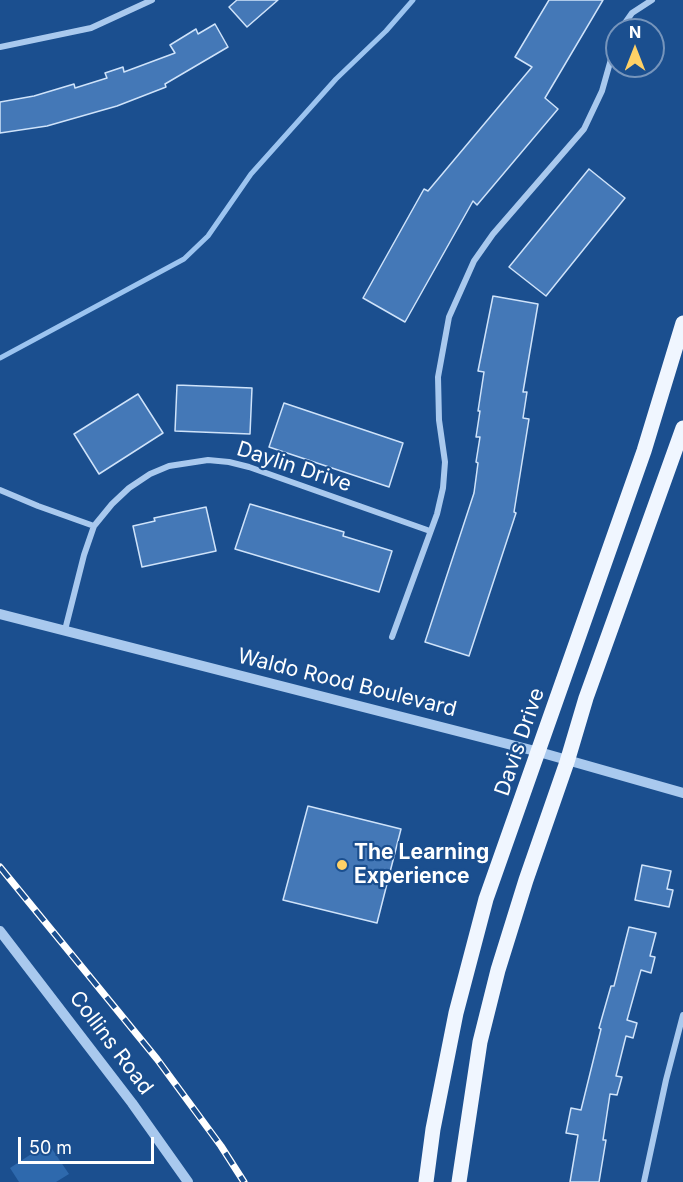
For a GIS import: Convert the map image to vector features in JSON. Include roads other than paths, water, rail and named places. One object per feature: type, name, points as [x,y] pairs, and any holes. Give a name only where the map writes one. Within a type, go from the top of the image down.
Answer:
[{"type":"main road","name":"Davis Drive","points":[[426,1182],[435,1118],[459,1001],[486,899],[644,451],[683,323]]},
{"type":"main road","points":[[459,1182],[480,1042],[498,970],[586,698],[683,428]]},
{"type":"street","points":[[0,47],[91,28],[152,0]]},
{"type":"street","points":[[628,18],[632,13],[652,0]]},
{"type":"street","points":[[392,637],[430,531],[441,497],[445,475],[439,420],[438,376],[449,316],[474,261],[493,234],[584,129],[606,78]]},
{"type":"street","name":"Daylin Drive","points":[[65,630],[84,555],[94,526],[129,488],[150,474],[178,464],[208,460],[249,467],[430,531]]},
{"type":"street","points":[[0,490],[94,526]]},
{"type":"street","name":"Waldo Rood Boulevard","points":[[0,614],[539,752],[567,762],[683,793]]},
{"type":"street","name":"Collins Road","points":[[0,931],[132,1103],[188,1182]]},
{"type":"street","points":[[644,1182],[663,1091],[683,1016]]},
{"type":"waterway","points":[[0,358],[184,259],[208,236],[251,174],[336,79],[386,31],[413,0]]},
{"type":"railway","points":[[0,867],[157,1059],[221,1146],[244,1182]]},
{"type":"place","name":"The Learning Experience","points":[[342,865]]}]
